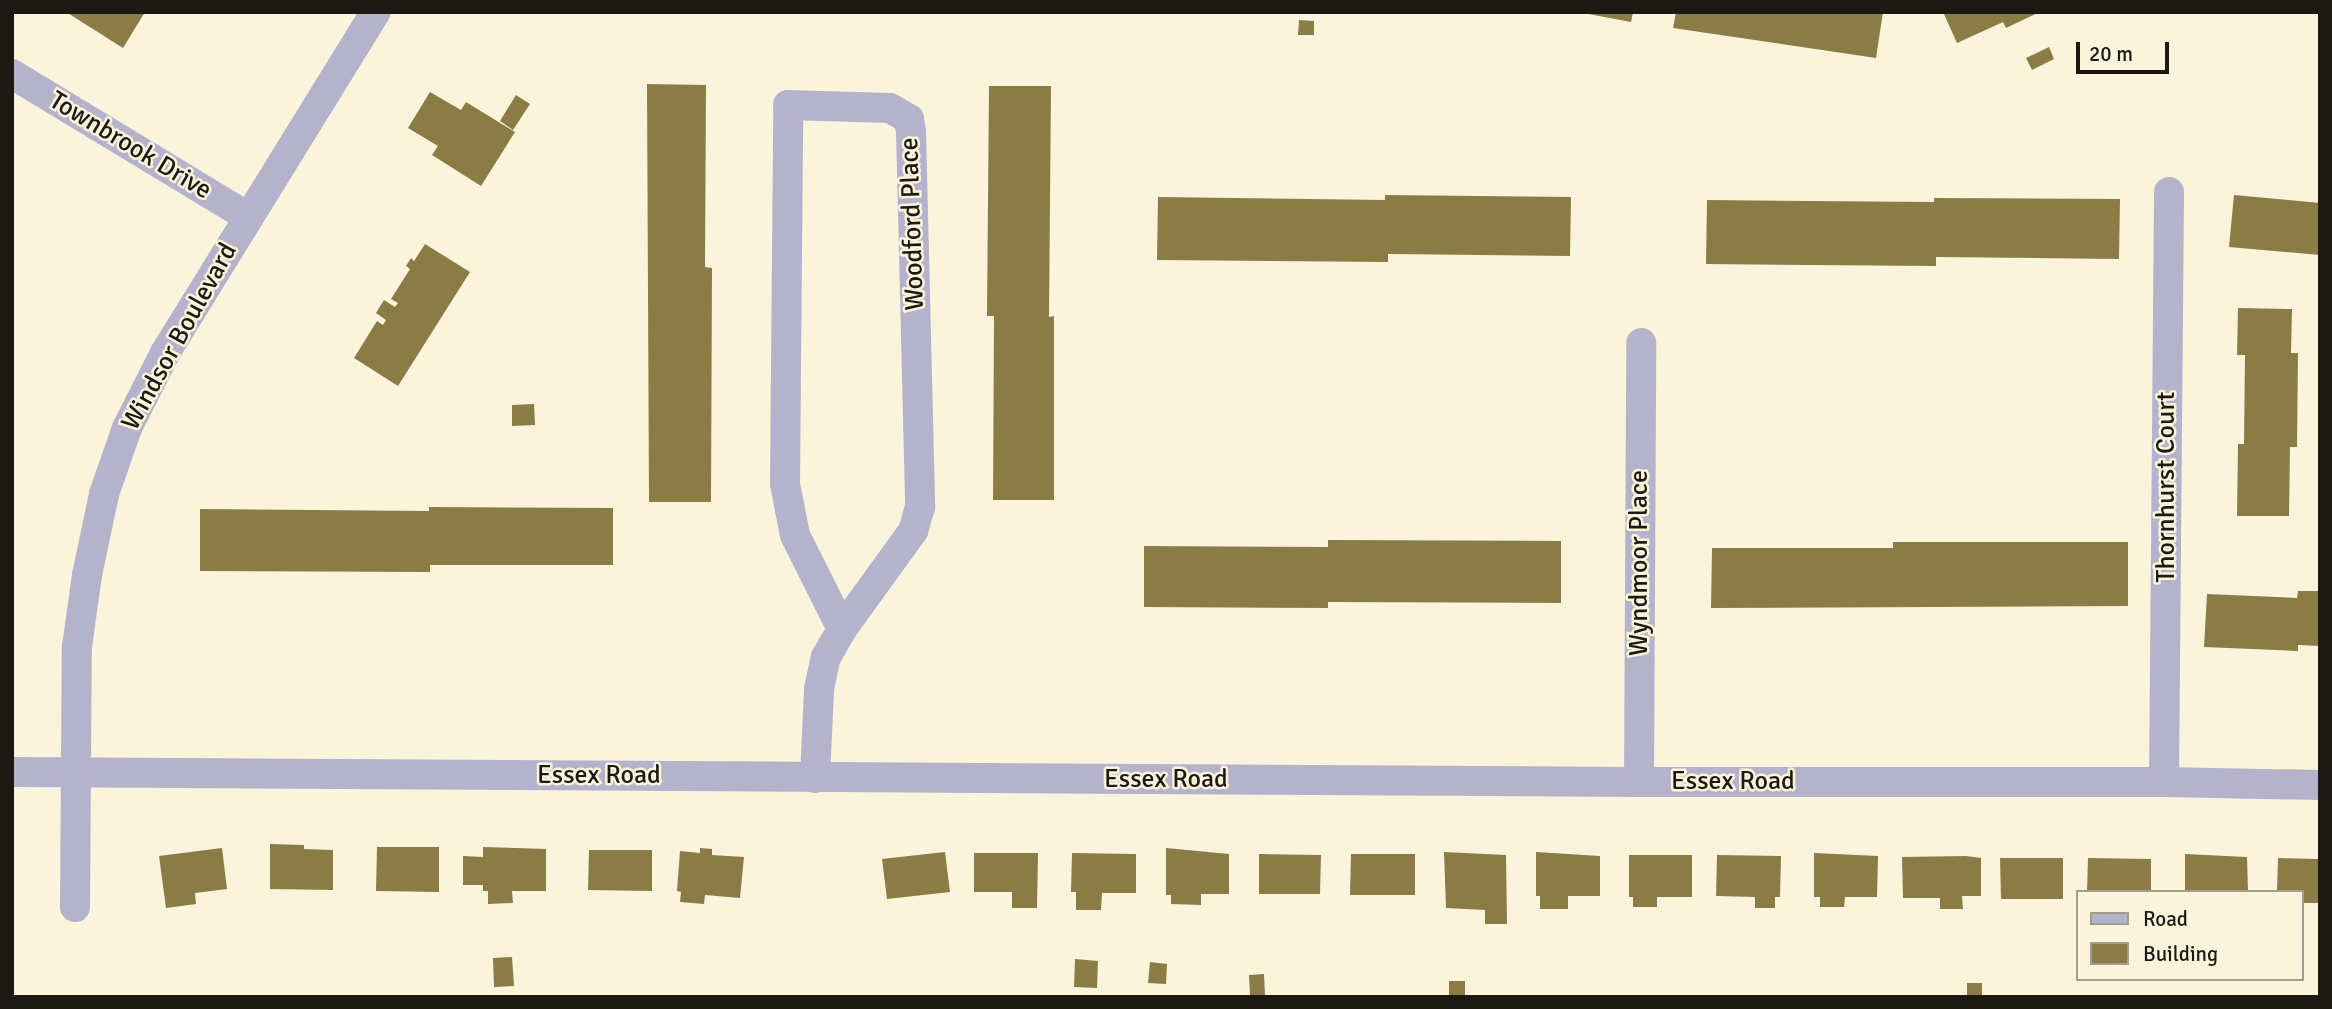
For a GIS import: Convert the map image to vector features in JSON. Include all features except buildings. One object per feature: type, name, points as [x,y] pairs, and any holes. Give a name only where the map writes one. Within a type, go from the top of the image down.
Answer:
[{"type":"street","name":"Windsor Boulevard","points":[[75,907],[76,647],[87,575],[104,494],[127,428],[160,363],[376,12]]},
{"type":"street","name":"Townbrook Drive","points":[[12,74],[248,217]]},
{"type":"street","name":"Woodford Place","points":[[815,778],[819,689],[826,657],[842,629],[912,531],[920,507],[912,131],[909,119],[890,108],[788,105],[785,484],[795,535],[842,629]]},
{"type":"street","name":"Thornhurst Court","points":[[2164,782],[2169,192]]},
{"type":"street","name":"Wyndmoor Place","points":[[1639,782],[1641,343]]},
{"type":"street","name":"Essex Road","points":[[12,772],[1639,782],[2164,782],[2320,785]]}]
